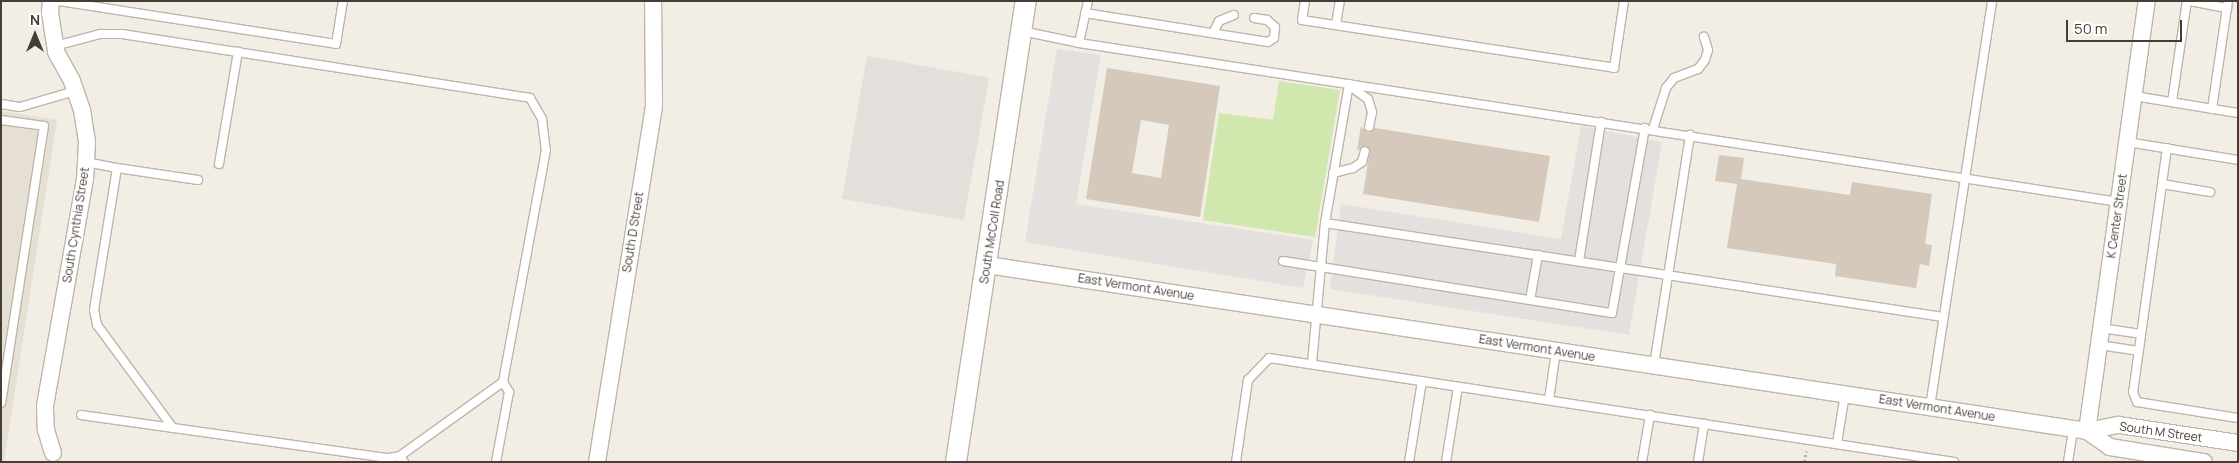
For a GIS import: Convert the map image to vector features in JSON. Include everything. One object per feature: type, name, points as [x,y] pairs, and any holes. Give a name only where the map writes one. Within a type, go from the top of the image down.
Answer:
[{"type":"street","name":"South Cynthia Street","points":[[51,1],[50,13],[55,46],[82,110],[87,142],[85,179],[45,407],[46,430],[55,457]]},
{"type":"street","name":"South D Street","points":[[597,462],[654,107],[653,1]]},
{"type":"street","name":"South McColl Road","points":[[956,462],[1026,1]]},
{"type":"street","name":"K Center Street","points":[[2080,430],[2100,337],[2147,1]]},
{"type":"street","name":"East Vermont Avenue","points":[[987,265],[2080,430]]},
{"type":"street","name":"South M Street","points":[[2080,430],[2119,425],[2238,444]]},
{"type":"street","name":"South M Street","points":[[2080,430],[2110,447],[2204,462]]},
{"type":"lane","points":[[59,1],[336,44],[343,1]]},
{"type":"lane","points":[[1079,43],[1088,1]]},
{"type":"lane","points":[[1305,1],[1302,20],[1614,68],[1624,1]]},
{"type":"lane","points":[[1336,25],[1340,1]]},
{"type":"lane","points":[[1930,407],[1992,1]]},
{"type":"lane","points":[[2172,102],[2188,1],[2228,5],[2212,109]]},
{"type":"lane","points":[[1085,13],[1268,42],[1274,38],[1275,27],[1267,20],[1254,18]]},
{"type":"lane","points":[[1213,33],[1220,21],[1234,15]]},
{"type":"lane","points":[[1022,31],[1079,43],[1645,128],[2119,202]]},
{"type":"lane","points":[[55,46],[100,34],[122,34],[530,98],[542,119],[546,150],[503,382],[509,392],[496,462]]},
{"type":"lane","points":[[1653,130],[1666,88],[1674,78],[1698,69],[1705,60],[1708,50],[1704,37]]},
{"type":"lane","points":[[219,164],[238,52]]},
{"type":"lane","points":[[1349,84],[1368,99],[1372,112],[1369,127]]},
{"type":"lane","points":[[1312,363],[1316,338],[1316,314],[1325,222],[1349,84]]},
{"type":"lane","points":[[1,104],[20,108],[75,91]]},
{"type":"lane","points":[[2134,96],[2238,113]]},
{"type":"lane","points":[[1,120],[44,126],[1,403]]},
{"type":"lane","points":[[1579,261],[1601,122]]},
{"type":"lane","points":[[1283,261],[1612,313],[1645,128]]},
{"type":"lane","points":[[1654,366],[1690,135]]},
{"type":"lane","points":[[2127,142],[2238,160]]},
{"type":"lane","points":[[2167,148],[2133,392],[2137,402],[2238,418]]},
{"type":"lane","points":[[1333,173],[1353,168],[1362,162],[1365,151]]},
{"type":"lane","points":[[86,162],[198,180]]},
{"type":"lane","points":[[117,168],[94,310],[97,325],[173,428]]},
{"type":"lane","points":[[2162,184],[2210,192]]},
{"type":"lane","points":[[1325,222],[1943,317]]},
{"type":"lane","points":[[1530,300],[1538,255]]},
{"type":"lane","points":[[2100,337],[2141,334]]},
{"type":"lane","points":[[2100,337],[2139,351]]},
{"type":"lane","points":[[1549,400],[1556,351]]},
{"type":"lane","points":[[1236,462],[1248,380],[1269,358],[1312,363],[1954,462]]},
{"type":"lane","points":[[1409,462],[1422,381]]},
{"type":"lane","points":[[81,415],[402,459],[503,382]]},
{"type":"lane","points":[[1446,462],[1458,387]]},
{"type":"lane","points":[[1837,443],[1845,394]]},
{"type":"lane","points":[[1642,462],[1650,415]]},
{"type":"lane","points":[[1698,462],[1704,423]]},
{"type":"lane","points":[[2068,462],[2080,430]]},
{"type":"shaded area","points":[[1057,49],[1101,55],[1076,204],[1313,240],[1303,288],[1025,242]]},
{"type":"shaded area","points":[[867,56],[989,78],[964,220],[842,199]]},
{"type":"shaded area","points":[[1,111],[57,120],[4,462],[1,462]]},
{"type":"shaded area","points":[[1581,126],[1662,142],[1629,335],[1330,289],[1341,204],[1561,239]]},
{"type":"green space","points":[[1279,81],[1340,90],[1315,237],[1203,220],[1219,113],[1273,120]]},
{"type":"building","points":[[1107,68],[1220,86],[1200,217],[1086,199]],"holes":[[[1141,120],[1169,125],[1161,178],[1132,173]]]},
{"type":"building","points":[[1361,126],[1368,133],[1375,128],[1550,156],[1539,222],[1363,194],[1370,150],[1366,146],[1357,150]]},
{"type":"building","points":[[1719,155],[1744,158],[1741,179],[1850,195],[1852,182],[1932,194],[1925,244],[1932,245],[1929,266],[1920,264],[1916,288],[1835,276],[1836,264],[1727,248],[1737,184],[1715,181]]}]
